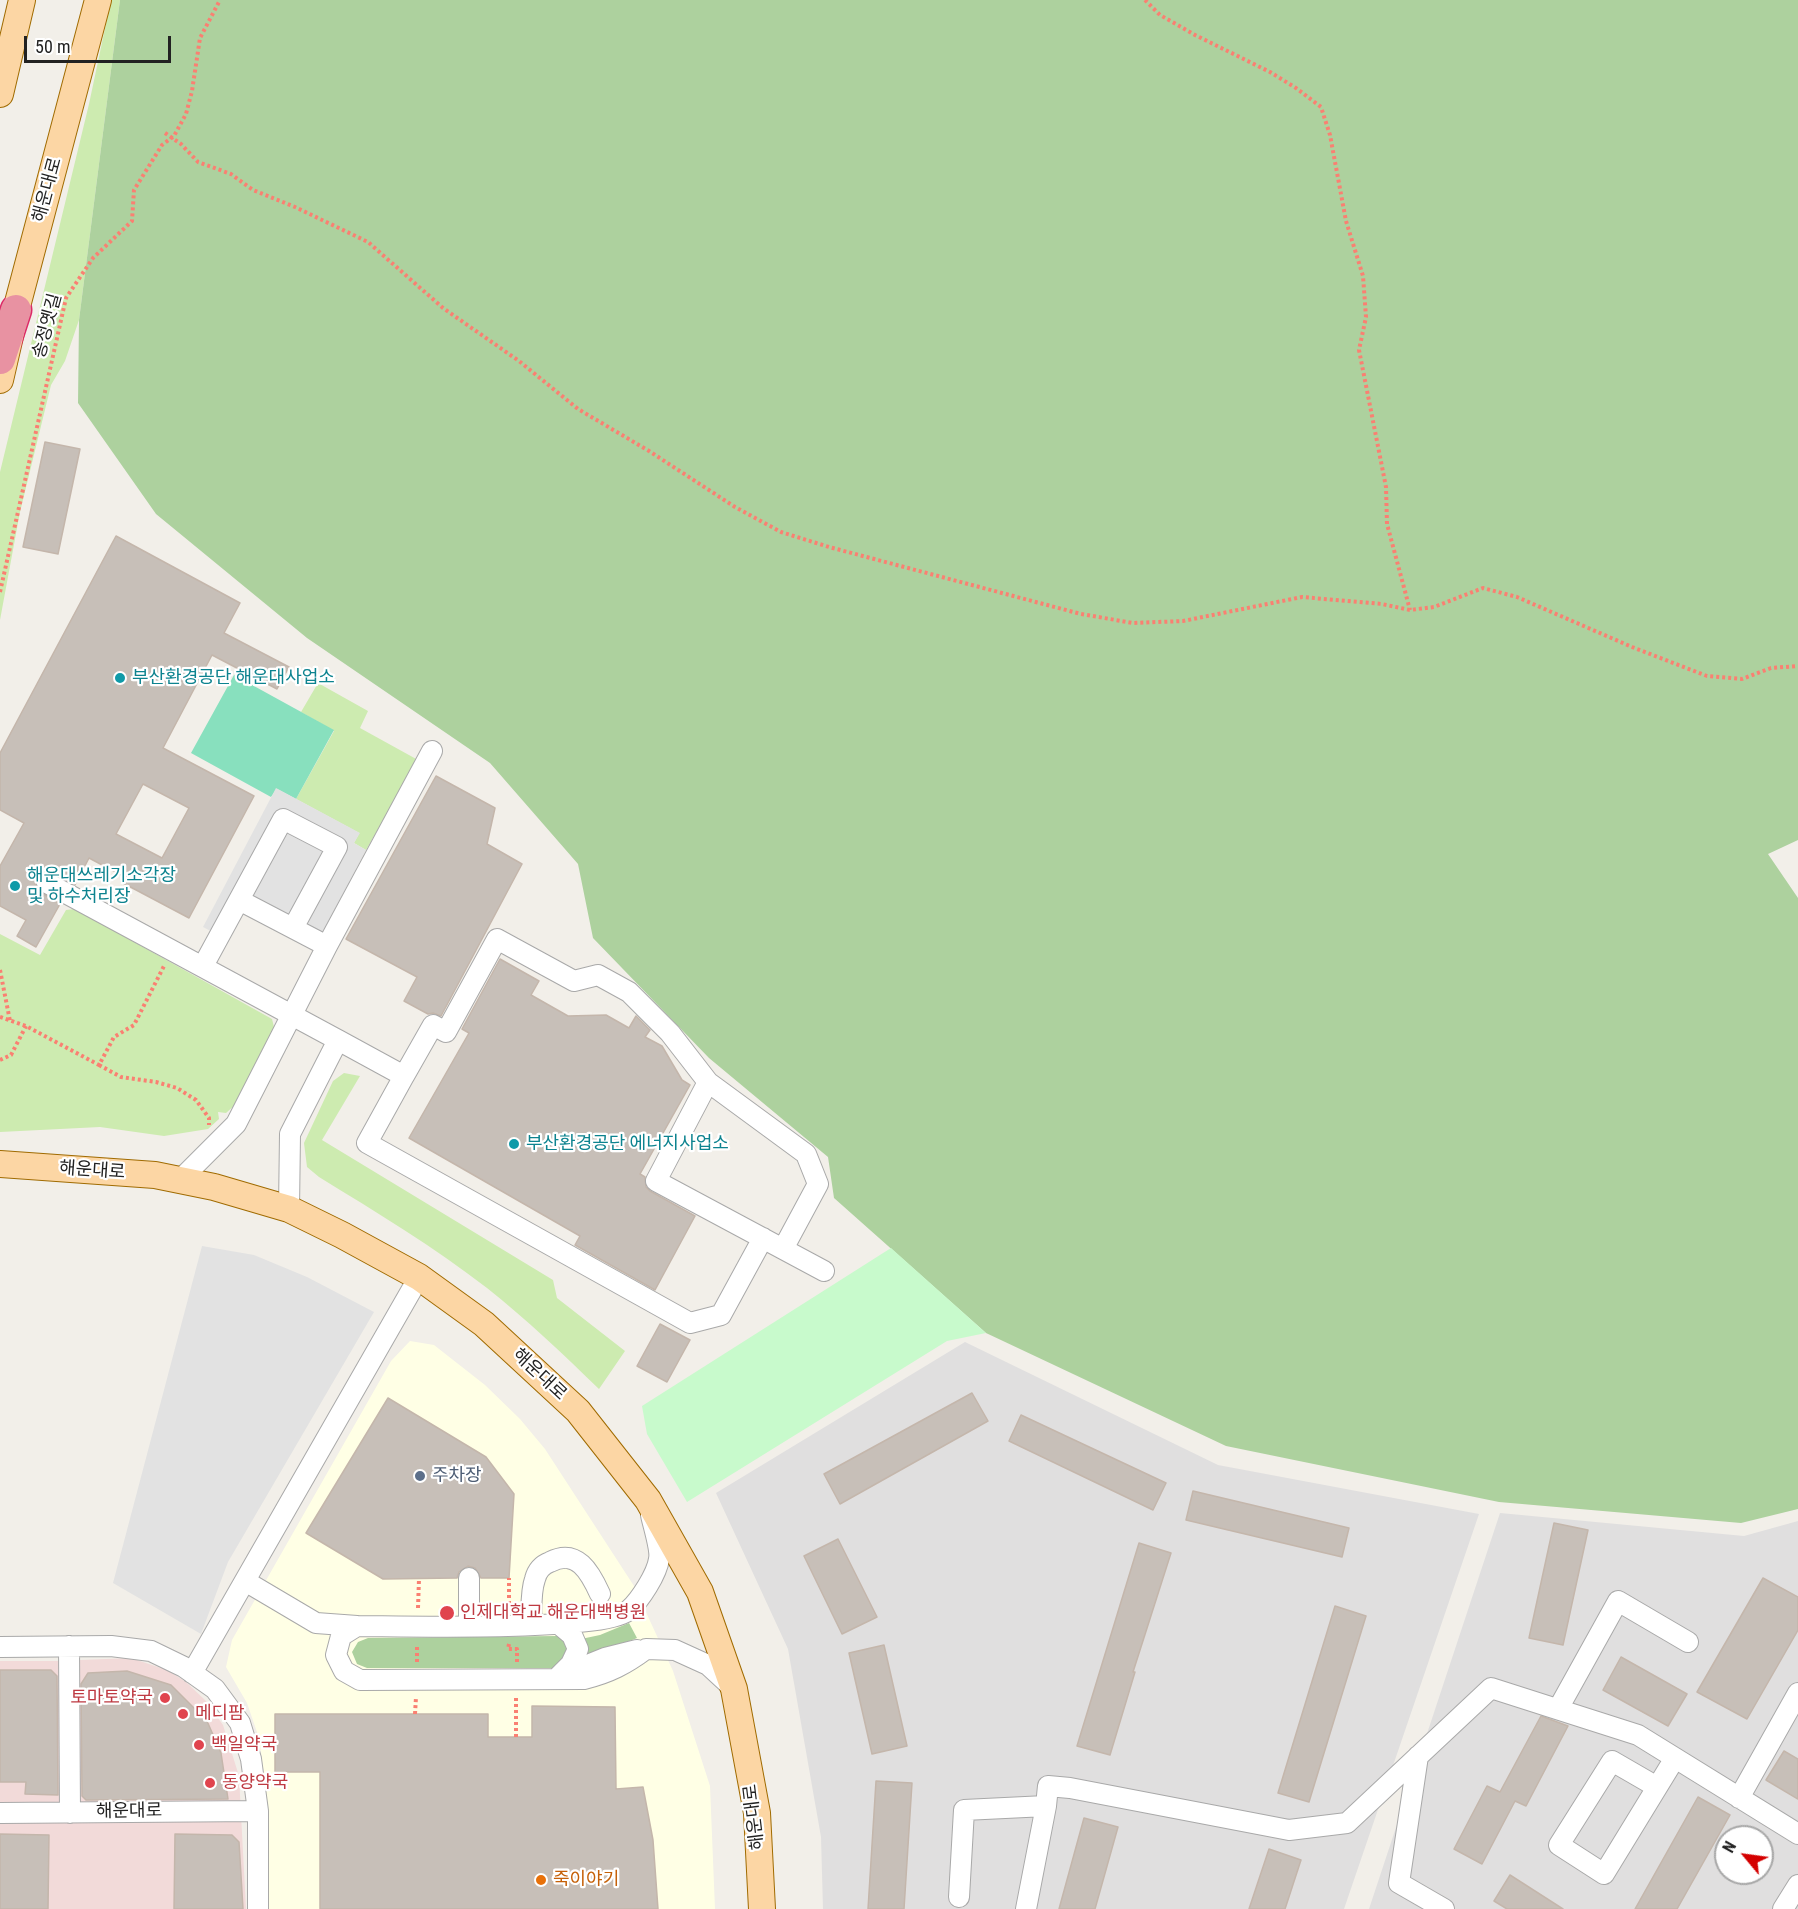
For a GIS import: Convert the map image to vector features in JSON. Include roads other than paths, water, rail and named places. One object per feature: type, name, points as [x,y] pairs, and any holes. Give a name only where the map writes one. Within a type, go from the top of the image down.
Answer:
[{"type":"highway","points":[[0,359],[16,310]]},
{"type":"main road","points":[[0,94],[22,0]]},
{"type":"main road","name":"해운대로","points":[[0,380],[16,310],[98,0]]},
{"type":"main road","name":"해운대로","points":[[0,1164],[155,1175],[214,1187],[289,1209],[419,1277],[484,1324],[578,1411],[648,1500],[700,1592],[734,1689],[757,1813],[762,1909]]},
{"type":"street","points":[[180,1180],[236,1124],[291,1014],[432,751]]},
{"type":"street","points":[[203,966],[283,819],[337,847],[293,928]]},
{"type":"street","points":[[47,882],[404,1076]]},
{"type":"street","points":[[239,900],[327,946]]},
{"type":"street","points":[[763,1238],[721,1316],[690,1323],[367,1143],[433,1025],[446,1032],[497,939],[574,981],[598,975],[629,992],[670,1033],[708,1082],[806,1154],[818,1184],[783,1249]]},
{"type":"street","points":[[289,1209],[290,1134],[338,1040]]},
{"type":"street","points":[[708,1082],[657,1181],[824,1271]]},
{"type":"street","points":[[192,1673],[419,1277]]},
{"type":"street","points":[[245,1581],[316,1623],[357,1626],[560,1625],[600,1620],[628,1612],[646,1590],[660,1558],[648,1500]]},
{"type":"street","points":[[531,1625],[535,1577],[543,1565],[558,1558],[573,1559],[584,1566],[600,1594]]},
{"type":"street","points":[[469,1578],[469,1625]]},
{"type":"street","points":[[1558,1709],[1618,1601],[1688,1642]]},
{"type":"street","points":[[316,1623],[344,1671],[360,1680],[558,1677],[615,1654],[646,1648],[675,1650],[692,1657],[708,1665],[734,1689]]},
{"type":"street","points":[[558,1677],[571,1664],[578,1649],[572,1635],[560,1625]]},
{"type":"street","points":[[336,1655],[341,1636],[357,1626]]},
{"type":"street","points":[[0,1647],[111,1646],[151,1651],[192,1673],[215,1689],[240,1723],[251,1759],[258,1811],[258,1909]]},
{"type":"street","points":[[69,1647],[70,1813]]},
{"type":"street","points":[[1026,1909],[1048,1786],[1070,1788],[1289,1830],[1347,1822],[1491,1688],[1638,1735],[1798,1834]]},
{"type":"street","points":[[1739,1798],[1792,1718],[1798,1693]]},
{"type":"street","points":[[1418,1756],[1400,1883],[1444,1909]]},
{"type":"street","points":[[1657,1787],[1612,1761],[1559,1845],[1604,1874],[1675,1758]]},
{"type":"street","points":[[959,1897],[964,1809],[1046,1806]]},
{"type":"street","name":"해운대로","points":[[0,1813],[258,1811]]},
{"type":"street","points":[[1783,1909],[1798,1885]]},
{"type":"place","name":"부산환경공단 해운대사업소","points":[[120,678]]},
{"type":"place","name":"해운대쓰레기소각장 및 하수처리장","points":[[15,886]]},
{"type":"place","name":"부산환경공단 에너지사업소","points":[[514,1144]]},
{"type":"place","name":"주차장","points":[[420,1476]]},
{"type":"place","name":"인제대학교 해운대백병원","points":[[447,1613]]},
{"type":"place","name":"토마토약국","points":[[165,1698]]},
{"type":"place","name":"메디팜","points":[[183,1714]]},
{"type":"place","name":"백일약국","points":[[199,1745]]},
{"type":"place","name":"동양약국","points":[[210,1783]]},
{"type":"place","name":"죽이야기","points":[[541,1880]]}]
